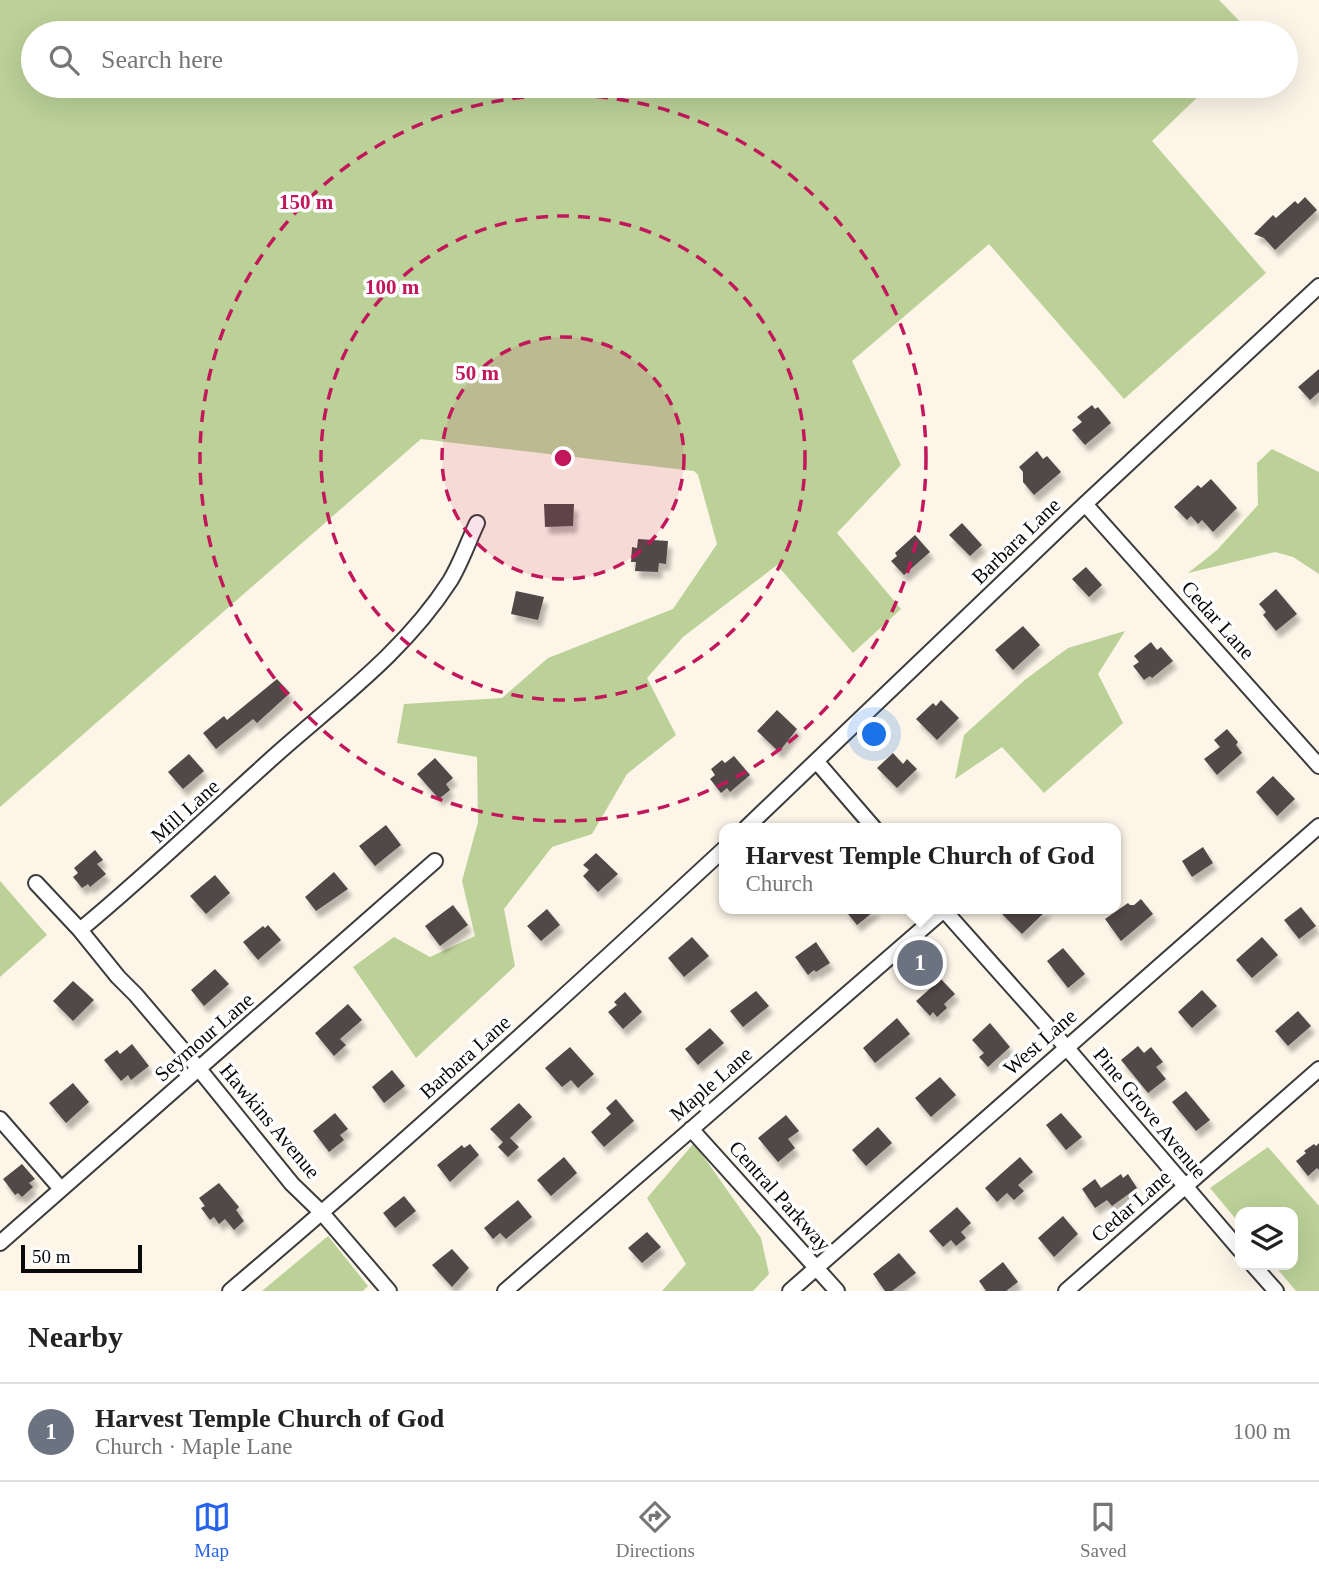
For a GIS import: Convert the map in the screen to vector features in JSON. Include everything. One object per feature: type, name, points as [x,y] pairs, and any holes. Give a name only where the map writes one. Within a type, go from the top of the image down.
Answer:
[{"type":"street","name":"Barbara Lane","points":[[751,823],[1085,504],[1319,286]]},
{"type":"street","name":"Cedar Lane","points":[[1085,504],[1319,766]]},
{"type":"street","name":"Mill Lane","points":[[80,930],[365,680],[411,632],[450,580],[478,523]]},
{"type":"street","points":[[817,762],[870,823]]},
{"type":"street","name":"West Lane","points":[[790,1291],[1319,826]]},
{"type":"street","name":"Barbara Lane","points":[[230,1291],[322,1213],[560,1001],[719,854]]},
{"type":"street","name":"Seymour Lane","points":[[0,1243],[435,861]]},
{"type":"street","name":"Hawkins Avenue","points":[[36,883],[80,930],[199,1069],[292,1184],[322,1213],[389,1291]]},
{"type":"street","name":"Maple Lane","points":[[505,1291],[938,914]]},
{"type":"street","name":"Pine Grove Avenue","points":[[948,914],[1235,1244]]},
{"type":"street","name":"Cedar Lane","points":[[1066,1291],[1319,1069]]},
{"type":"street","points":[[0,1119],[61,1189]]},
{"type":"street","name":"Central Parkway","points":[[691,1129],[836,1291]]},
{"type":"street","points":[[1257,1270],[1276,1291]]},
{"type":"green space","points":[[0,0],[1219,0],[1239,21],[21,21],[21,98],[1197,98],[1152,141],[1266,273],[1124,399],[989,244],[852,361],[901,465],[837,533],[901,609],[853,653],[777,565],[683,637],[647,678],[676,735],[627,774],[592,834],[552,847],[504,909],[515,966],[416,1058],[353,967],[394,937],[430,957],[475,936],[462,881],[478,822],[477,757],[397,743],[404,704],[502,698],[548,658],[673,609],[717,544],[698,475],[694,471],[421,439],[0,807]]},
{"type":"green space","points":[[1272,449],[1319,472],[1319,574],[1293,557],[1275,552],[1188,573],[1217,550],[1258,505],[1257,463]]},
{"type":"green space","points":[[1125,631],[1098,674],[1123,723],[1044,793],[1002,747],[955,779],[964,735],[1026,679],[1068,648]]},
{"type":"green space","points":[[0,881],[47,935],[0,977]]},
{"type":"green space","points":[[694,1143],[761,1238],[769,1274],[753,1291],[662,1291],[686,1264],[647,1198]]},
{"type":"green space","points":[[1268,1147],[1319,1206],[1319,1291],[1296,1291],[1278,1270],[1298,1270],[1298,1207],[1235,1207],[1235,1218],[1210,1188]]},
{"type":"green space","points":[[328,1236],[368,1286],[363,1291],[262,1291]]},
{"type":"building","points":[[1305,197],[1317,210],[1275,250],[1264,238],[1254,234],[1273,215],[1276,218],[1295,201],[1298,204]]},
{"type":"building","points":[[1319,369],[1319,392],[1310,400],[1298,387]]},
{"type":"building","points":[[1092,405],[1095,409],[1098,407],[1111,423],[1085,445],[1072,430],[1082,422],[1077,417]]},
{"type":"building","points":[[1037,451],[1043,459],[1047,456],[1061,472],[1034,495],[1023,482],[1023,472],[1019,467]]},
{"type":"building","points":[[1211,479],[1237,508],[1213,532],[1202,520],[1198,524],[1191,516],[1187,520],[1174,507],[1198,485],[1201,488]]},
{"type":"building","points":[[544,504],[574,504],[573,526],[545,527]]},
{"type":"building","points":[[962,523],[982,545],[970,556],[949,535]]},
{"type":"building","points":[[915,535],[930,552],[904,575],[891,561],[897,556],[895,553]]},
{"type":"building","points":[[638,539],[668,541],[666,564],[659,563],[658,572],[635,571],[636,562],[631,562],[632,547],[637,548]]},
{"type":"building","points":[[1086,567],[1102,585],[1089,597],[1072,579]]},
{"type":"building","points":[[1276,589],[1297,614],[1276,631],[1263,615],[1266,612],[1259,604]]},
{"type":"building","points":[[516,591],[544,597],[538,620],[511,614]]},
{"type":"building","points":[[1023,626],[1040,645],[1013,670],[995,650]]},
{"type":"building","points":[[1151,642],[1157,650],[1161,647],[1173,661],[1152,678],[1150,676],[1144,680],[1133,666],[1139,662],[1134,656]]},
{"type":"building","points":[[277,679],[290,693],[257,723],[253,719],[216,749],[203,733],[224,716],[227,720]]},
{"type":"building","points":[[941,700],[959,718],[937,740],[916,719],[933,703],[936,706]]},
{"type":"building","points":[[777,710],[797,729],[779,752],[757,731]]},
{"type":"building","points":[[1227,729],[1238,742],[1236,745],[1242,753],[1217,775],[1204,759],[1220,747],[1214,740]]},
{"type":"building","points":[[893,753],[903,764],[907,759],[917,769],[897,788],[877,768]]},
{"type":"building","points":[[189,754],[204,771],[183,789],[168,772]]},
{"type":"building","points":[[734,756],[750,775],[730,792],[727,788],[721,793],[710,779],[715,775],[711,769],[722,760],[725,763]]},
{"type":"building","points":[[435,758],[453,778],[446,784],[450,790],[439,799],[417,774]]},
{"type":"building","points":[[1273,776],[1295,799],[1277,816],[1256,792]]},
{"type":"building","points":[[386,825],[401,845],[375,866],[359,846]]},
{"type":"building","points":[[1203,847],[1213,863],[1192,877],[1182,861]]},
{"type":"building","points":[[95,850],[103,860],[97,864],[106,874],[90,887],[88,884],[82,888],[73,877],[78,873],[74,868]]},
{"type":"building","points":[[596,853],[618,874],[598,892],[583,876],[589,870],[583,865]]},
{"type":"building","points":[[334,872],[348,889],[316,911],[305,897]]},
{"type":"building","points":[[215,875],[230,893],[206,914],[190,896]]},
{"type":"building","points":[[1141,899],[1153,914],[1121,941],[1105,919],[1112,914],[1121,914],[1121,908],[1128,903],[1134,905]]},
{"type":"building","points":[[453,905],[468,925],[440,946],[425,926]]},
{"type":"building","points":[[1301,907],[1316,926],[1299,939],[1284,920]]},
{"type":"building","points":[[547,909],[560,925],[541,941],[527,926]]},
{"type":"building","points":[[848,914],[871,914],[857,925]]},
{"type":"building","points":[[1002,914],[1043,914],[1022,934]]},
{"type":"building","points":[[268,925],[281,940],[258,960],[243,942]]},
{"type":"building","points":[[692,937],[709,956],[684,977],[668,958]]},
{"type":"building","points":[[1262,937],[1278,955],[1252,978],[1236,960]]},
{"type":"building","points":[[816,942],[830,963],[808,975],[795,957]]},
{"type":"building","points":[[1063,948],[1085,974],[1068,988],[1047,961]]},
{"type":"building","points":[[215,969],[229,984],[204,1006],[191,990]]},
{"type":"building","points":[[941,979],[955,994],[944,1004],[947,1008],[937,1017],[933,1012],[930,1016],[916,1001]]},
{"type":"building","points":[[73,981],[94,1000],[73,1021],[53,1001]]},
{"type":"building","points":[[1202,990],[1217,1006],[1192,1028],[1178,1012]]},
{"type":"building","points":[[756,991],[769,1006],[743,1027],[730,1011]]},
{"type":"building","points":[[625,992],[642,1012],[623,1029],[608,1012],[617,1005],[614,1002]]},
{"type":"building","points":[[348,1004],[362,1020],[340,1039],[346,1045],[334,1056],[315,1033]]},
{"type":"building","points":[[1298,1011],[1311,1026],[1288,1046],[1275,1031]]},
{"type":"building","points":[[897,1018],[910,1034],[875,1063],[863,1048]]},
{"type":"building","points":[[990,1023],[1010,1047],[988,1067],[979,1057],[984,1053],[972,1040]]},
{"type":"building","points":[[710,1028],[724,1043],[698,1065],[685,1049]]},
{"type":"building","points":[[132,1044],[149,1066],[131,1080],[128,1075],[121,1081],[104,1060],[117,1050],[120,1054]]},
{"type":"building","points":[[1138,1046],[1144,1053],[1151,1047],[1163,1062],[1156,1067],[1166,1079],[1148,1093],[1121,1060]]},
{"type":"building","points":[[570,1047],[594,1074],[578,1088],[571,1080],[562,1087],[545,1068]]},
{"type":"building","points":[[392,1070],[405,1086],[384,1103],[372,1087]]},
{"type":"building","points":[[940,1077],[956,1095],[931,1117],[915,1098]]},
{"type":"building","points":[[73,1083],[89,1102],[66,1123],[49,1103]]},
{"type":"building","points":[[1186,1091],[1210,1120],[1196,1131],[1172,1102]]},
{"type":"building","points":[[616,1099],[634,1121],[604,1147],[591,1132],[611,1114],[606,1108]]},
{"type":"building","points":[[519,1103],[532,1117],[510,1138],[519,1147],[508,1157],[498,1147],[503,1142],[490,1129]]},
{"type":"building","points":[[335,1113],[348,1129],[340,1135],[344,1140],[329,1152],[313,1131]]},
{"type":"building","points":[[1061,1113],[1082,1137],[1066,1150],[1046,1125]]},
{"type":"building","points":[[786,1115],[799,1131],[788,1139],[795,1148],[778,1162],[758,1138]]},
{"type":"building","points":[[878,1127],[892,1143],[866,1166],[852,1150]]},
{"type":"building","points":[[1319,1143],[1319,1170],[1317,1168],[1308,1176],[1296,1161],[1306,1153],[1304,1151]]},
{"type":"building","points":[[470,1144],[479,1155],[450,1182],[437,1165],[462,1145],[464,1148]]},
{"type":"building","points":[[564,1157],[577,1173],[551,1196],[537,1180]]},
{"type":"building","points":[[1020,1157],[1033,1172],[1018,1185],[1024,1191],[1014,1200],[1007,1193],[997,1202],[985,1188]]},
{"type":"building","points":[[22,1164],[35,1179],[29,1183],[33,1187],[22,1197],[18,1193],[15,1195],[3,1179]]},
{"type":"building","points":[[1121,1174],[1123,1178],[1128,1174],[1137,1188],[1112,1206],[1107,1200],[1095,1208],[1082,1189],[1095,1179],[1101,1188]]},
{"type":"building","points":[[219,1183],[239,1207],[236,1210],[244,1221],[234,1230],[225,1219],[219,1224],[214,1217],[210,1220],[201,1208],[205,1206],[199,1198]]},
{"type":"building","points":[[404,1196],[416,1211],[395,1228],[383,1213]]},
{"type":"building","points":[[518,1200],[532,1217],[506,1239],[500,1233],[493,1239],[484,1228]]},
{"type":"building","points":[[957,1207],[971,1223],[961,1232],[966,1238],[956,1246],[951,1240],[943,1247],[929,1231]]},
{"type":"building","points":[[1063,1216],[1078,1234],[1054,1257],[1038,1238]]},
{"type":"building","points":[[647,1232],[661,1247],[642,1263],[628,1248]]},
{"type":"building","points":[[452,1249],[469,1268],[452,1287],[432,1265]]},
{"type":"building","points":[[899,1253],[916,1273],[892,1291],[885,1291],[873,1274]]},
{"type":"building","points":[[1003,1262],[1018,1282],[1006,1291],[986,1291],[979,1281]]},
{"type":"place","name":"Harvest Temple Church of God","points":[[920,963]]}]
